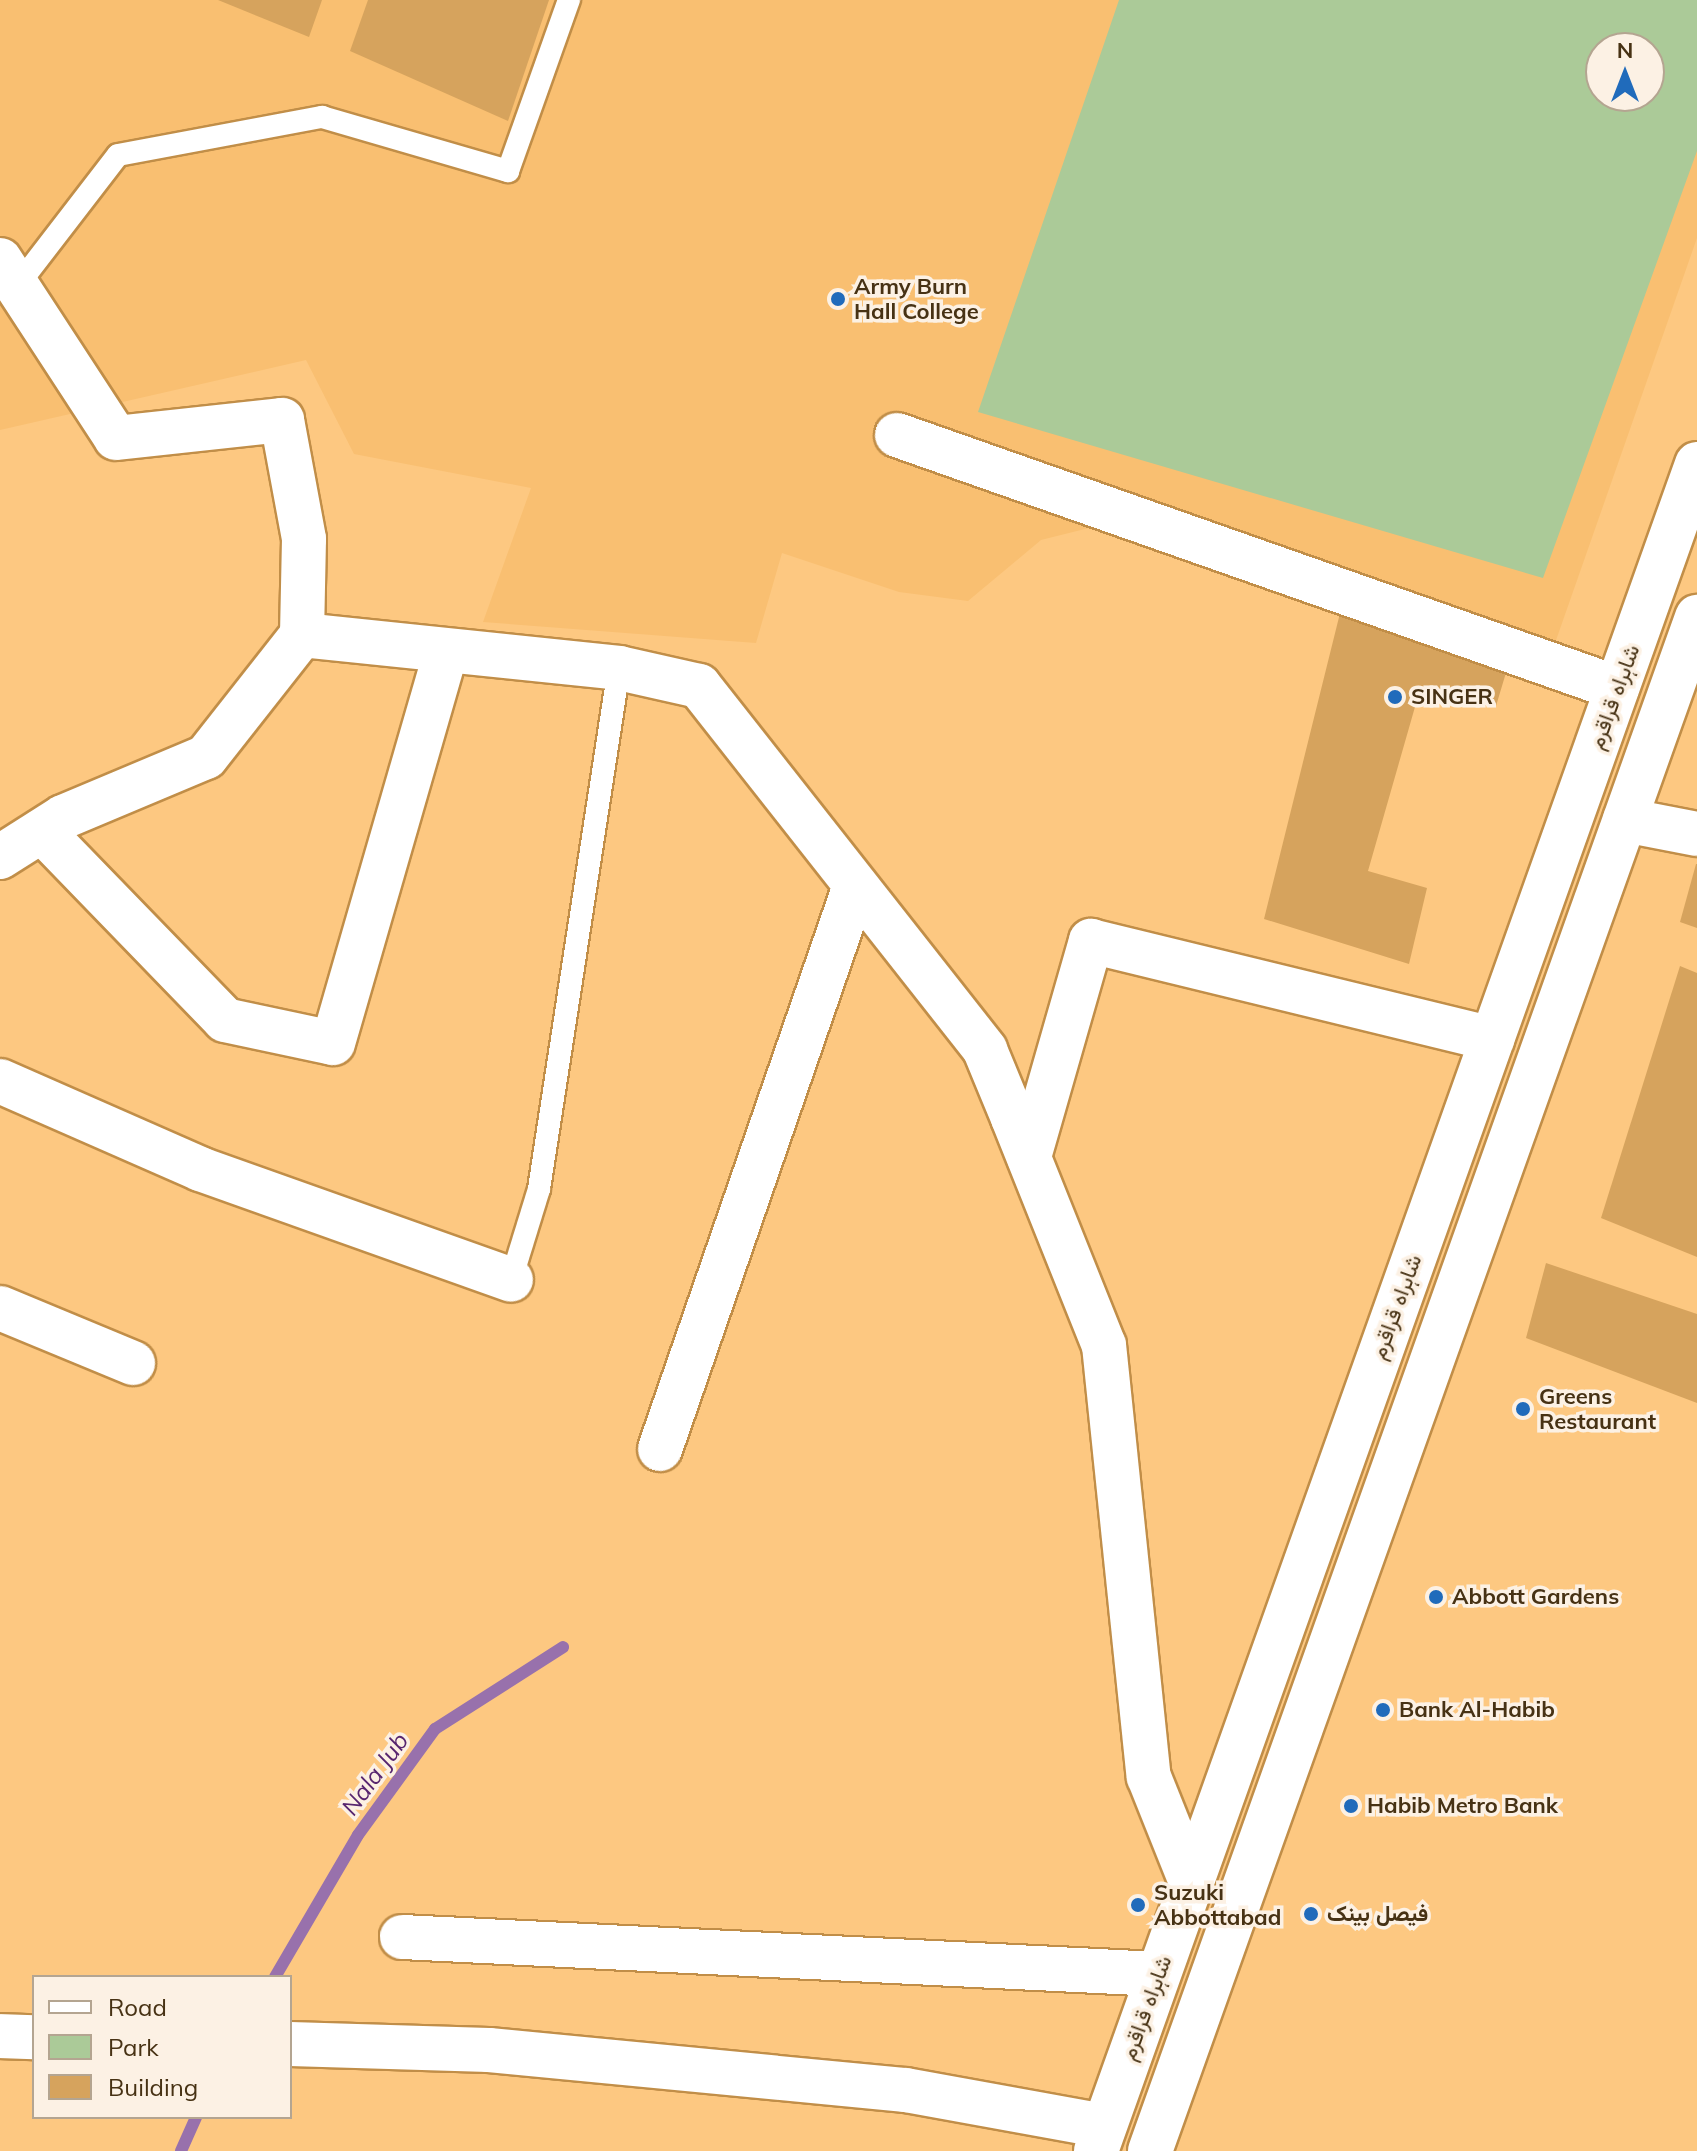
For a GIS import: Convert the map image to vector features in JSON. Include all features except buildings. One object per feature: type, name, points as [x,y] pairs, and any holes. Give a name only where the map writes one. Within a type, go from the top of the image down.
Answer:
[{"type":"main road","points":[[0,857],[42,831],[206,757],[302,635],[304,539],[282,420],[116,438],[6,281]]},
{"type":"main road","points":[[897,435],[1617,688]]},
{"type":"main road","name":"شاہراہ قراقرم","points":[[1100,2139],[1697,464]]},
{"type":"main road","points":[[1150,2151],[1697,617]]},
{"type":"main road","points":[[302,635],[445,654],[619,668],[699,686],[985,1050],[1104,1345],[1149,1777],[1191,1882]]},
{"type":"main road","points":[[42,831],[225,1020],[333,1043],[445,654]]},
{"type":"main road","points":[[1625,820],[1697,834]]},
{"type":"main road","points":[[660,1449],[855,886]]},
{"type":"main road","points":[[1029,1157],[1091,941],[1492,1039]]},
{"type":"main road","points":[[0,1081],[200,1169],[511,1280]]},
{"type":"main road","points":[[0,1308],[133,1363]]},
{"type":"main road","points":[[402,1937],[1158,1974]]},
{"type":"main road","points":[[0,2036],[32,2037]]},
{"type":"main road","points":[[292,2044],[489,2050],[906,2090],[1100,2139]]},
{"type":"lane","points":[[6,281],[118,155],[322,117],[508,171],[569,0]]},
{"type":"lane","points":[[511,1280],[539,1189],[619,668]]},
{"type":"shaded area","name":"Army Burn Hall College","points":[[0,0],[1697,0],[1697,238],[1554,646],[1093,527],[1041,540],[968,601],[899,592],[782,553],[756,643],[483,622],[531,488],[354,454],[306,360],[0,430]]},
{"type":"green space","points":[[1119,0],[1697,0],[1697,151],[1543,578],[978,412]]},
{"type":"waterway","name":"Nala Jub","points":[[276,1975],[358,1835],[435,1729],[563,1647]]},
{"type":"waterway","name":"Nala Jub","points":[[181,2151],[195,2119]]},
{"type":"place","name":"Army Burn Hall College","points":[[838,299]]},
{"type":"place","name":"SINGER","points":[[1395,697]]},
{"type":"place","name":"Greens Restaurant","points":[[1523,1409]]},
{"type":"place","name":"Abbott Gardens","points":[[1436,1597]]},
{"type":"place","name":"Bank Al-Habib","points":[[1383,1710]]},
{"type":"place","name":"Habib Metro Bank","points":[[1351,1806]]},
{"type":"place","name":"Suzuki Abbottabad","points":[[1138,1905]]},
{"type":"place","name":"فیصل بینک","points":[[1311,1914]]}]
